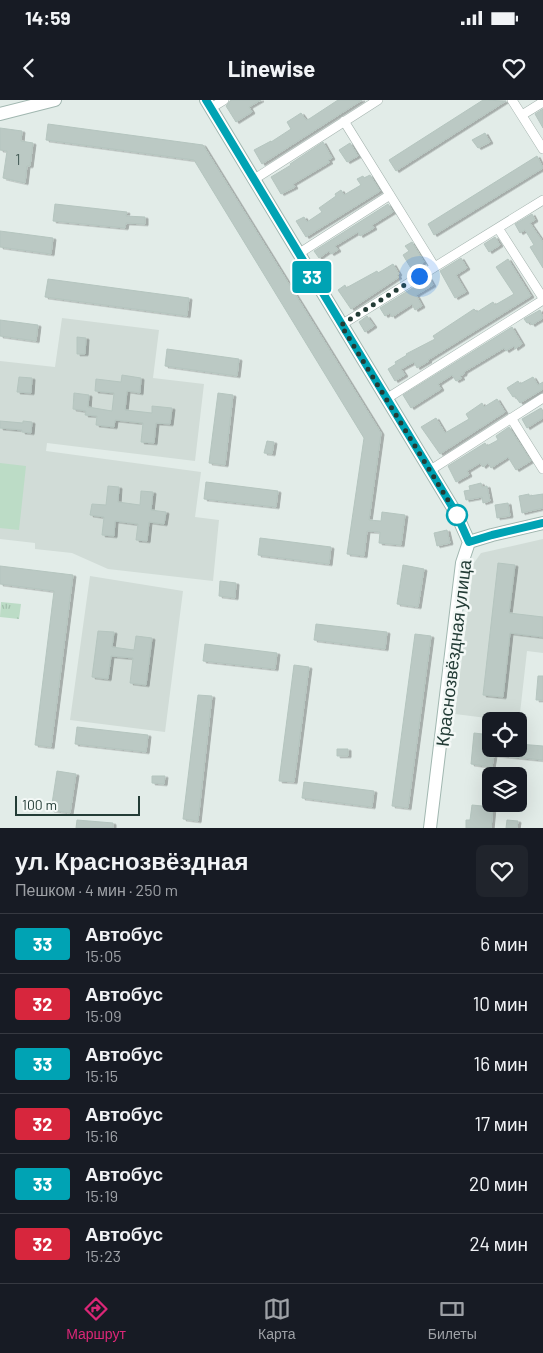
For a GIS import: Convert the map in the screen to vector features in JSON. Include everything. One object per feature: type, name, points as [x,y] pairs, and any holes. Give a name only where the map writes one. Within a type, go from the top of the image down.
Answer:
[{"type":"street","points":[[0,114],[55,100]]},
{"type":"street","points":[[208,104],[224,100]]},
{"type":"street","points":[[253,180],[378,100]]},
{"type":"street","points":[[512,100],[543,149]]},
{"type":"street","points":[[522,115],[543,102]]},
{"type":"street","name":"Краснозвёздная улица","points":[[208,104],[456,513],[469,542],[462,563],[430,828]]},
{"type":"street","points":[[344,121],[434,266]]},
{"type":"street","points":[[298,254],[390,195]]},
{"type":"street","points":[[341,325],[543,200]]},
{"type":"street","points":[[386,399],[543,299],[498,228]]},
{"type":"street","points":[[429,471],[543,398]]},
{"type":"street","points":[[511,418],[543,469]]},
{"type":"street","points":[[469,542],[543,523]]},
{"type":"shaded area","points":[[62,318],[159,330],[153,378],[204,384],[195,461],[47,443],[46,451],[201,472],[195,517],[219,520],[213,581],[108,569],[72,553],[35,549],[35,543],[0,539],[0,361],[55,367]]},
{"type":"shaded area","points":[[543,539],[543,653],[527,651],[520,712],[482,712],[482,717],[455,714],[474,563],[481,553]]},
{"type":"shaded area","points":[[90,576],[183,591],[165,732],[70,720]]},
{"type":"green space","points":[[0,463],[26,466],[19,530],[0,528]]},
{"type":"green space","points":[[1,602],[21,604],[19,619],[0,617]]},
{"type":"building","points":[[231,100],[261,100],[249,107],[252,112],[236,122],[226,106]]},
{"type":"building","points":[[338,100],[362,100],[262,164],[254,150],[291,129],[287,122],[301,113],[306,120],[309,119]]},
{"type":"building","points":[[483,100],[506,101],[396,171],[389,160]]},
{"type":"building","points":[[543,109],[543,128],[535,114]]},
{"type":"building","points":[[48,124],[203,145],[381,433],[369,520],[381,521],[382,512],[405,515],[401,545],[379,543],[380,532],[367,531],[364,556],[347,554],[364,438],[194,160],[46,140]]},
{"type":"building","points":[[0,128],[22,131],[21,141],[33,143],[30,166],[27,166],[25,183],[3,178],[7,151],[0,150]]},
{"type":"building","points":[[485,133],[490,142],[478,148],[472,140]]},
{"type":"building","points":[[323,142],[332,158],[328,160],[330,162],[293,184],[295,187],[281,194],[271,177]]},
{"type":"building","points":[[350,143],[358,156],[347,162],[339,150]]},
{"type":"building","points":[[537,156],[543,168],[434,235],[428,224]]},
{"type":"building","points":[[370,175],[380,191],[306,237],[296,221],[304,217],[307,222],[322,212],[319,208],[336,196],[335,194],[341,190],[344,195],[361,185],[357,179]]},
{"type":"building","points":[[55,204],[127,212],[126,216],[145,217],[145,224],[126,223],[125,228],[53,221]]},
{"type":"building","points":[[388,204],[393,212],[372,225],[374,228],[360,236],[358,232],[335,246],[338,250],[331,254],[329,251],[319,258],[314,251]]},
{"type":"building","points":[[532,214],[535,220],[530,223],[543,242],[543,268],[530,247],[534,245],[525,230],[520,233],[515,224]]},
{"type":"building","points":[[0,231],[53,238],[51,254],[0,247]]},
{"type":"building","points":[[495,237],[500,245],[489,252],[484,244]]},
{"type":"building","points":[[412,242],[424,262],[412,270],[403,255],[409,251],[405,246]]},
{"type":"building","points":[[461,258],[467,268],[456,275],[466,292],[455,298],[440,271]]},
{"type":"building","points":[[508,259],[531,296],[417,368],[414,362],[401,369],[405,375],[395,381],[388,369],[396,364],[395,362],[435,339],[433,336],[474,309],[477,312],[493,302],[495,305],[514,294],[496,267]]},
{"type":"building","points":[[393,264],[399,277],[351,309],[338,290],[345,285],[346,288],[377,271],[378,273]]},
{"type":"building","points":[[429,278],[433,285],[416,295],[422,306],[415,310],[412,304],[392,317],[390,313],[385,316],[380,308]]},
{"type":"building","points":[[48,279],[189,298],[187,316],[45,297]]},
{"type":"building","points":[[540,310],[543,318],[532,325],[530,322],[527,323],[524,319]]},
{"type":"building","points":[[367,316],[374,326],[365,332],[359,322]]},
{"type":"building","points":[[0,320],[38,325],[36,341],[0,336]]},
{"type":"building","points":[[512,327],[522,344],[515,349],[514,346],[506,351],[504,348],[464,372],[460,376],[462,378],[456,381],[452,375],[438,384],[441,389],[411,408],[403,395]]},
{"type":"building","points":[[77,337],[86,338],[85,354],[77,354]]},
{"type":"building","points":[[167,349],[239,359],[237,376],[165,366]]},
{"type":"building","points":[[122,375],[141,378],[140,393],[127,391],[125,410],[152,413],[152,406],[172,408],[170,424],[156,423],[154,443],[141,442],[143,423],[115,420],[114,427],[96,425],[97,416],[85,415],[86,411],[73,409],[74,393],[89,395],[88,407],[112,411],[114,393],[95,391],[96,379],[121,382]]},
{"type":"building","points":[[19,377],[32,378],[31,393],[17,392]]},
{"type":"building","points":[[533,377],[538,385],[543,382],[543,389],[520,403],[507,388],[518,381],[520,384]]},
{"type":"building","points":[[218,393],[233,395],[225,465],[209,463]]},
{"type":"building","points":[[497,399],[505,412],[440,454],[421,427],[436,418],[445,433],[469,419],[466,414],[482,403],[484,407]]},
{"type":"building","points":[[541,408],[543,418],[527,428],[522,419]]},
{"type":"building","points":[[0,421],[32,422],[31,433],[22,432],[22,430],[0,428]]},
{"type":"building","points":[[509,427],[531,461],[516,470],[508,457],[491,468],[488,463],[483,467],[480,463],[467,471],[469,475],[456,482],[448,466],[485,443],[487,446],[498,440],[496,436]]},
{"type":"building","points":[[267,441],[274,442],[272,454],[264,453]]},
{"type":"building","points":[[206,482],[278,491],[276,507],[204,499]]},
{"type":"building","points":[[481,483],[482,487],[487,486],[490,501],[483,503],[482,497],[466,500],[464,491],[470,490],[469,486]]},
{"type":"building","points":[[108,486],[119,487],[118,502],[140,505],[141,491],[153,492],[151,510],[166,512],[164,524],[149,522],[147,541],[136,540],[138,524],[115,521],[114,536],[102,535],[104,517],[90,515],[92,504],[106,505]]},
{"type":"building","points":[[529,494],[529,496],[543,494],[543,508],[522,513],[519,496]]},
{"type":"building","points":[[508,503],[510,516],[497,518],[495,505]]},
{"type":"building","points":[[447,530],[450,543],[437,546],[434,533]]},
{"type":"building","points":[[260,538],[331,547],[329,564],[258,555]]},
{"type":"building","points":[[498,563],[515,565],[509,613],[543,617],[543,637],[510,633],[503,697],[483,695]]},
{"type":"building","points":[[403,565],[424,569],[418,607],[397,604]]},
{"type":"building","points":[[0,566],[73,575],[51,747],[35,745],[54,591],[0,584]]},
{"type":"building","points":[[220,581],[236,583],[235,598],[219,596]]},
{"type":"building","points":[[316,624],[387,632],[385,649],[314,640]]},
{"type":"building","points":[[98,631],[114,632],[112,647],[134,650],[136,636],[152,638],[146,685],[130,683],[133,658],[111,656],[108,679],[92,677]]},
{"type":"building","points":[[415,634],[431,636],[408,808],[392,806]]},
{"type":"building","points":[[205,644],[277,653],[275,669],[203,661]]},
{"type":"building","points":[[294,665],[309,667],[294,782],[279,781]]},
{"type":"building","points":[[538,676],[543,676],[543,700],[536,700]]},
{"type":"building","points":[[198,695],[212,696],[198,821],[183,819]]},
{"type":"building","points":[[77,727],[148,735],[146,752],[75,744]]},
{"type":"building","points":[[474,733],[482,734],[482,757],[494,757],[492,767],[471,764]]},
{"type":"building","points":[[527,745],[543,746],[543,760],[514,757],[527,757]]},
{"type":"building","points":[[337,749],[348,749],[348,756],[337,756]]},
{"type":"building","points":[[57,771],[76,774],[70,813],[51,810]]},
{"type":"building","points":[[152,776],[165,776],[164,784],[152,783]]},
{"type":"building","points":[[304,782],[374,791],[372,807],[302,798]]},
{"type":"building","points":[[472,805],[482,806],[482,812],[493,812],[491,828],[466,828],[466,820],[470,820]]},
{"type":"building","points":[[77,820],[113,823],[113,828],[76,828]]},
{"type":"building","points":[[507,820],[518,821],[517,828],[506,828]]},
{"type":"bus line","name":"33","points":[[206,100],[456,513],[469,542],[543,523]]},
{"type":"route","points":[[419,276],[341,325],[457,515]]}]
